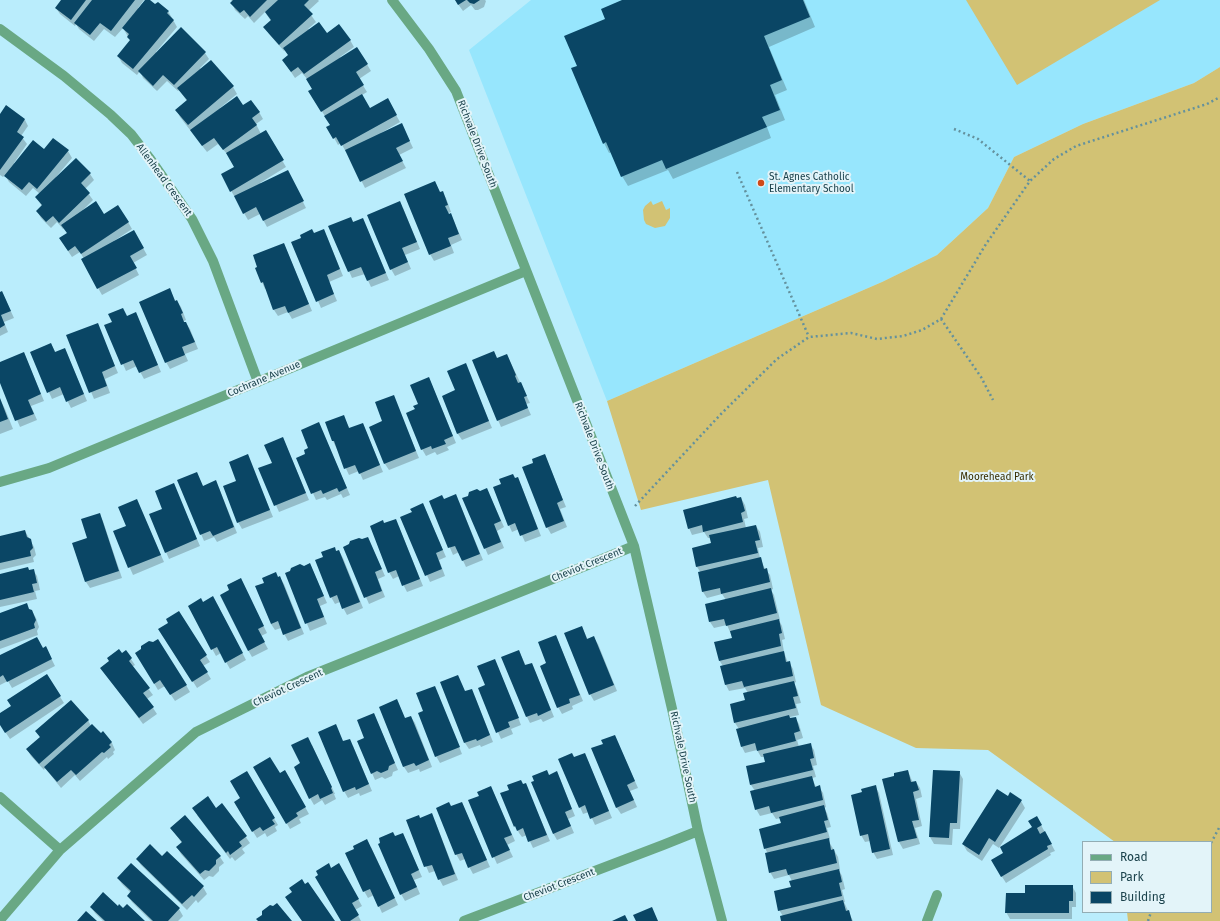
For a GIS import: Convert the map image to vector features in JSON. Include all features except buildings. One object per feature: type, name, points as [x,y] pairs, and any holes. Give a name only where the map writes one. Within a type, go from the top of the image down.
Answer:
[{"type":"street","name":"Richvale Drive South","points":[[392,0],[429,49],[456,91],[622,519],[634,546],[673,713],[698,831],[722,921]]},
{"type":"street","name":"Allenhead Crescent","points":[[0,29],[64,76],[111,115],[131,134],[151,160],[192,218],[213,261],[258,382]]},
{"type":"street","name":"Cochrane Avenue","points":[[0,482],[49,468],[526,271]]},
{"type":"street","name":"Cheviot Crescent","points":[[0,920],[60,850],[196,732],[307,677],[634,546]]},
{"type":"street","points":[[0,797],[60,850]]},
{"type":"street","name":"Cheviot Crescent","points":[[464,921],[663,846],[698,831]]},
{"type":"street","points":[[927,921],[937,895]]},
{"type":"path","points":[[622,519],[721,414],[777,359],[809,337],[851,333],[877,339],[903,336],[922,330],[941,319],[986,244],[1030,181],[1054,159],[1076,146],[1207,104],[1220,97]]},
{"type":"path","points":[[954,129],[978,140],[1030,181]]},
{"type":"path","points":[[736,172],[809,337]]},
{"type":"path","points":[[941,319],[981,377],[993,400]]},
{"type":"path","points":[[1212,841],[1220,826]]},
{"type":"shaded area","name":"St. Agnes Catholic Elementary School","points":[[531,0],[1220,0],[1220,67],[1194,83],[1083,124],[1014,157],[988,208],[937,255],[882,282],[607,401],[469,50]]},
{"type":"green space","points":[[966,0],[1160,0],[1017,85]]},
{"type":"green space","name":"Moorehead Park","points":[[1220,67],[1220,921],[1128,921],[1127,913],[1212,913],[1212,841],[1114,841],[988,750],[916,748],[821,705],[768,480],[641,510],[607,401],[882,282],[937,255],[988,208],[1014,157],[1083,124],[1194,83]]},
{"type":"green space","points":[[651,201],[653,205],[662,201],[666,210],[670,208],[670,218],[665,226],[655,228],[646,224],[643,210]]},
{"type":"place","name":"St. Agnes Catholic Elementary School","points":[[761,183]]}]
